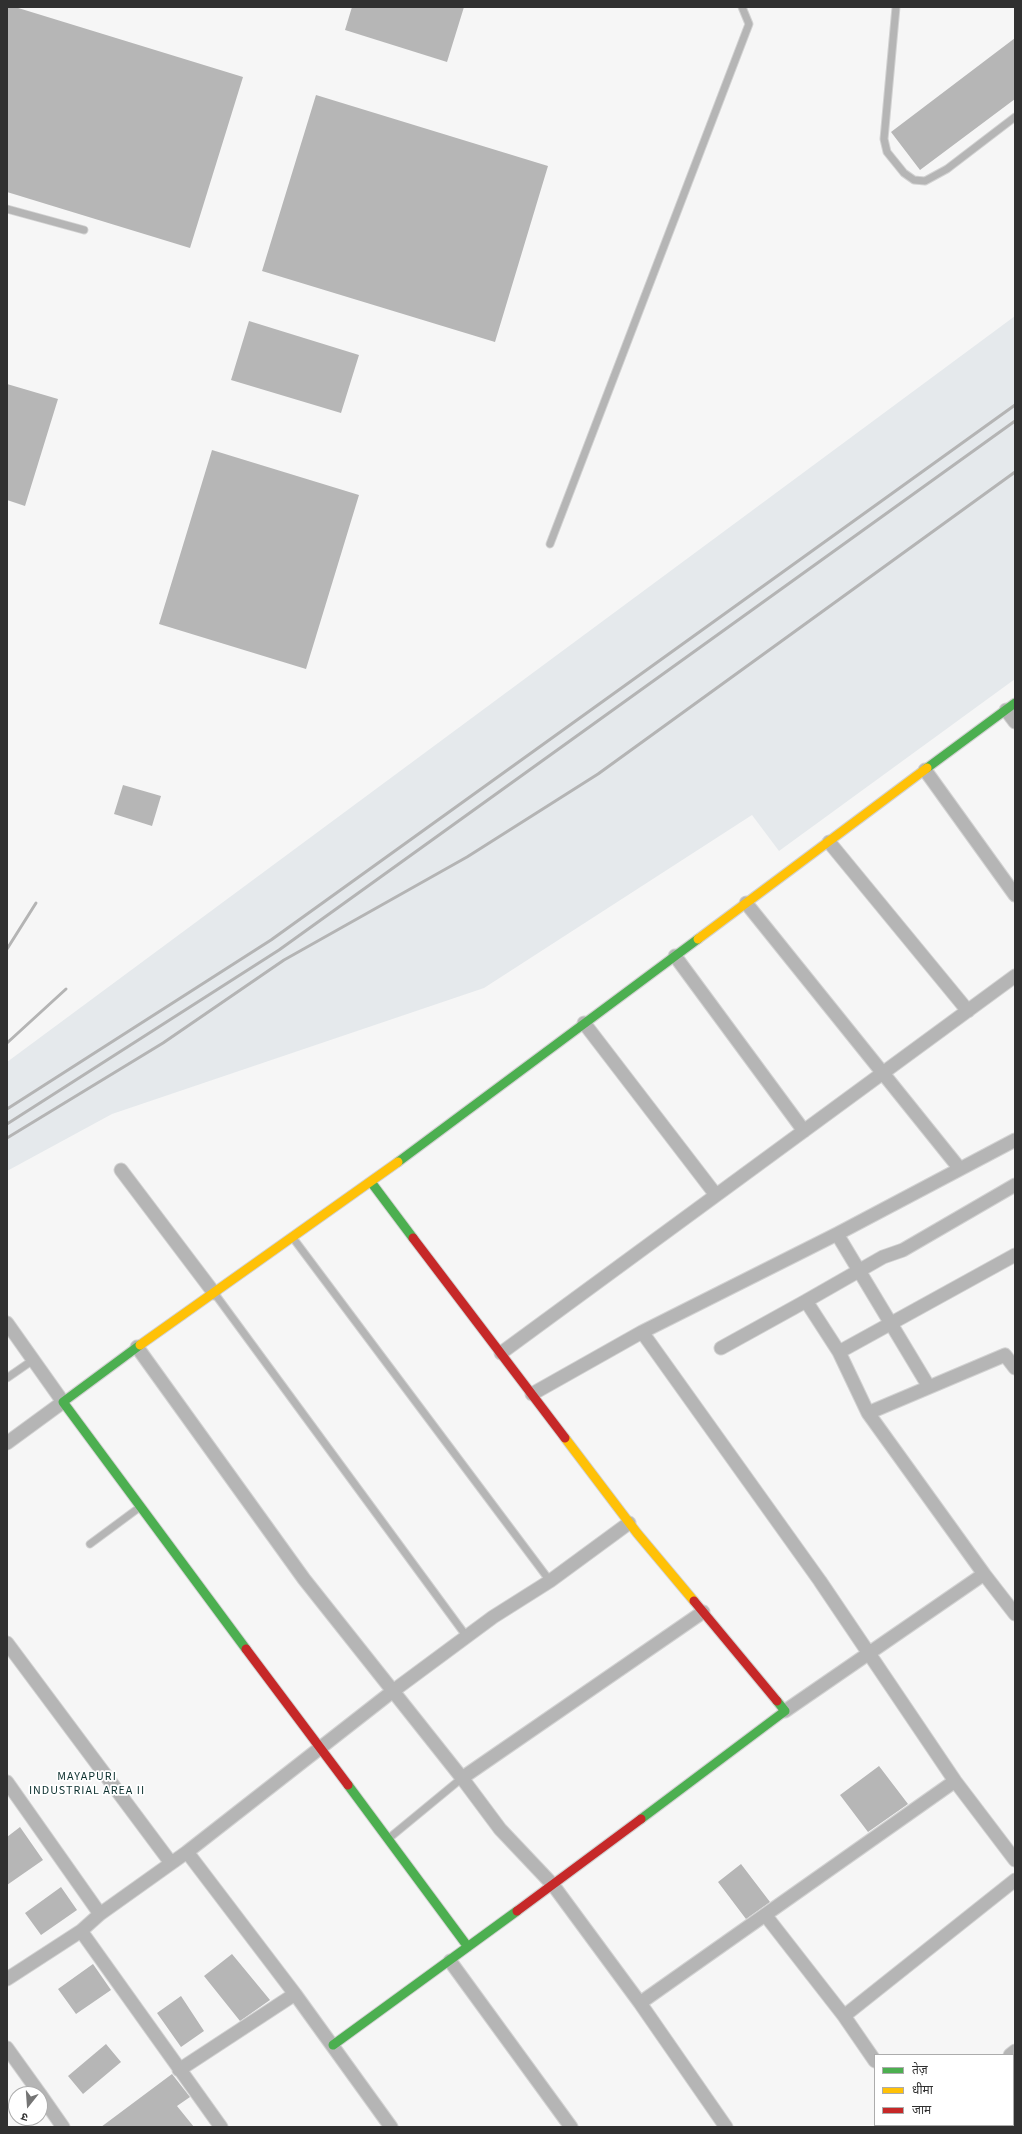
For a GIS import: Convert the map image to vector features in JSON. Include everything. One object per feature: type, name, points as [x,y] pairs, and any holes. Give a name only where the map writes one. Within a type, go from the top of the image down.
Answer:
[{"type":"street","points":[[7,1443],[137,1347],[371,1182],[1011,707],[1015,722]]},
{"type":"street","points":[[925,770],[1015,895]]},
{"type":"street","points":[[829,842],[968,1011]]},
{"type":"street","points":[[746,903],[960,1169]]},
{"type":"street","points":[[674,956],[804,1131]]},
{"type":"street","points":[[500,1353],[1015,976]]},
{"type":"street","points":[[584,1023],[716,1195]]},
{"type":"street","points":[[532,1394],[642,1332],[837,1234],[1015,1140]]},
{"type":"street","points":[[121,1170],[214,1293]]},
{"type":"street","points":[[371,1182],[629,1522],[784,1711]]},
{"type":"street","points":[[721,1348],[860,1270],[903,1250],[1015,1185]]},
{"type":"street","points":[[837,1234],[929,1387]]},
{"type":"street","points":[[839,1352],[1015,1255]]},
{"type":"street","points":[[806,1301],[839,1352],[868,1413],[984,1574],[1015,1614]]},
{"type":"street","points":[[7,1323],[63,1402],[468,1947]]},
{"type":"street","points":[[642,1332],[820,1581],[955,1781],[1015,1860]]},
{"type":"street","points":[[137,1347],[304,1579],[462,1778],[500,1829],[553,1885],[640,2003],[726,2127]]},
{"type":"street","points":[[868,1413],[1010,1351],[1015,1368]]},
{"type":"street","points":[[7,1979],[81,1931],[100,1914],[187,1852],[393,1691],[493,1617],[550,1581],[629,1522]]},
{"type":"street","points":[[333,2045],[553,1885],[784,1711],[984,1574]]},
{"type":"street","points":[[462,1778],[703,1612]]},
{"type":"street","points":[[7,1643],[171,1863]]},
{"type":"street","points":[[640,2003],[766,1916],[955,1781]]},
{"type":"street","points":[[7,1782],[100,1914]]},
{"type":"street","points":[[187,1852],[333,2045],[391,2127]]},
{"type":"street","points":[[844,2016],[1015,1880]]},
{"type":"street","points":[[766,1916],[844,2016],[874,2060]]},
{"type":"street","points":[[81,1931],[221,2127]]},
{"type":"street","points":[[450,1961],[571,2127]]},
{"type":"street","points":[[179,2070],[295,1994]]},
{"type":"street","points":[[7,2048],[34,2086]]},
{"type":"street","points":[[48,2105],[63,2127]]},
{"type":"lane","points":[[550,544],[749,24],[742,7]]},
{"type":"lane","points":[[896,7],[884,139],[887,152],[904,173],[914,180],[925,181],[947,169],[1015,117]]},
{"type":"lane","points":[[7,209],[84,230]]},
{"type":"lane","points":[[292,1237],[550,1581]]},
{"type":"lane","points":[[214,1293],[467,1637]]},
{"type":"lane","points":[[7,1378],[33,1360]]},
{"type":"lane","points":[[90,1544],[141,1507]]},
{"type":"lane","points":[[388,1839],[462,1778]]},
{"type":"shaded area","points":[[1015,316],[1015,679],[779,851],[752,815],[484,988],[112,1114],[7,1171],[7,1062]]},
{"type":"building","points":[[7,7],[15,7],[243,77],[190,248],[7,192]]},
{"type":"building","points":[[352,7],[464,7],[447,62],[345,30]]},
{"type":"building","points":[[1015,38],[1015,99],[920,170],[891,132]]},
{"type":"building","points":[[316,95],[548,166],[495,342],[262,271]]},
{"type":"building","points":[[249,321],[359,355],[341,413],[231,380]]},
{"type":"building","points":[[7,384],[58,399],[25,506],[7,500]]},
{"type":"building","points":[[212,450],[359,495],[306,669],[159,624]]},
{"type":"building","points":[[123,785],[161,796],[152,826],[114,814]]},
{"type":"building","points":[[879,1766],[908,1804],[868,1832],[840,1795]]},
{"type":"building","points":[[20,1827],[43,1860],[7,1885],[7,1837]]},
{"type":"building","points":[[741,1864],[770,1902],[746,1919],[718,1882]]},
{"type":"building","points":[[61,1887],[77,1910],[41,1935],[25,1913]]},
{"type":"building","points":[[232,1954],[270,2000],[240,2021],[204,1976]]},
{"type":"building","points":[[93,1964],[111,1990],[76,2014],[58,1989]]},
{"type":"building","points":[[181,1996],[204,2031],[181,2047],[157,2013]]},
{"type":"building","points":[[106,2044],[121,2062],[83,2094],[68,2076]]},
{"type":"building","points":[[172,2074],[190,2097],[177,2106],[194,2127],[101,2127]]},
{"type":"railway","points":[[7,1109],[271,940],[1015,405]]},
{"type":"railway","points":[[7,1124],[279,950],[1015,421]]},
{"type":"railway","points":[[7,1138],[163,1043],[284,960],[467,857],[598,774],[1015,472]]},
{"type":"railway","points":[[7,949],[36,903]]},
{"type":"railway","points":[[7,1043],[66,989]]},
{"type":"traffic: fast","points":[[927,768],[1015,703]]},
{"type":"traffic: fast","points":[[398,1162],[698,939]]},
{"type":"traffic: fast","points":[[371,1182],[413,1238]]},
{"type":"traffic: fast","points":[[140,1345],[63,1402],[246,1649]]},
{"type":"traffic: fast","points":[[641,1819],[785,1711],[777,1701]]},
{"type":"traffic: fast","points":[[348,1785],[468,1947]]},
{"type":"traffic: fast","points":[[333,2045],[517,1911]]},
{"type":"traffic: slow","points":[[698,939],[927,768]]},
{"type":"traffic: slow","points":[[140,1345],[398,1162]]},
{"type":"traffic: slow","points":[[565,1438],[637,1533],[694,1601]]},
{"type":"traffic: jam","points":[[413,1238],[565,1438]]},
{"type":"traffic: jam","points":[[694,1601],[777,1701]]},
{"type":"traffic: jam","points":[[246,1649],[348,1785]]},
{"type":"traffic: jam","points":[[517,1911],[641,1819]]},
{"type":"district","name":"MAYAPURI INDUSTRIAL AREA II","points":[[87,1784]]}]
